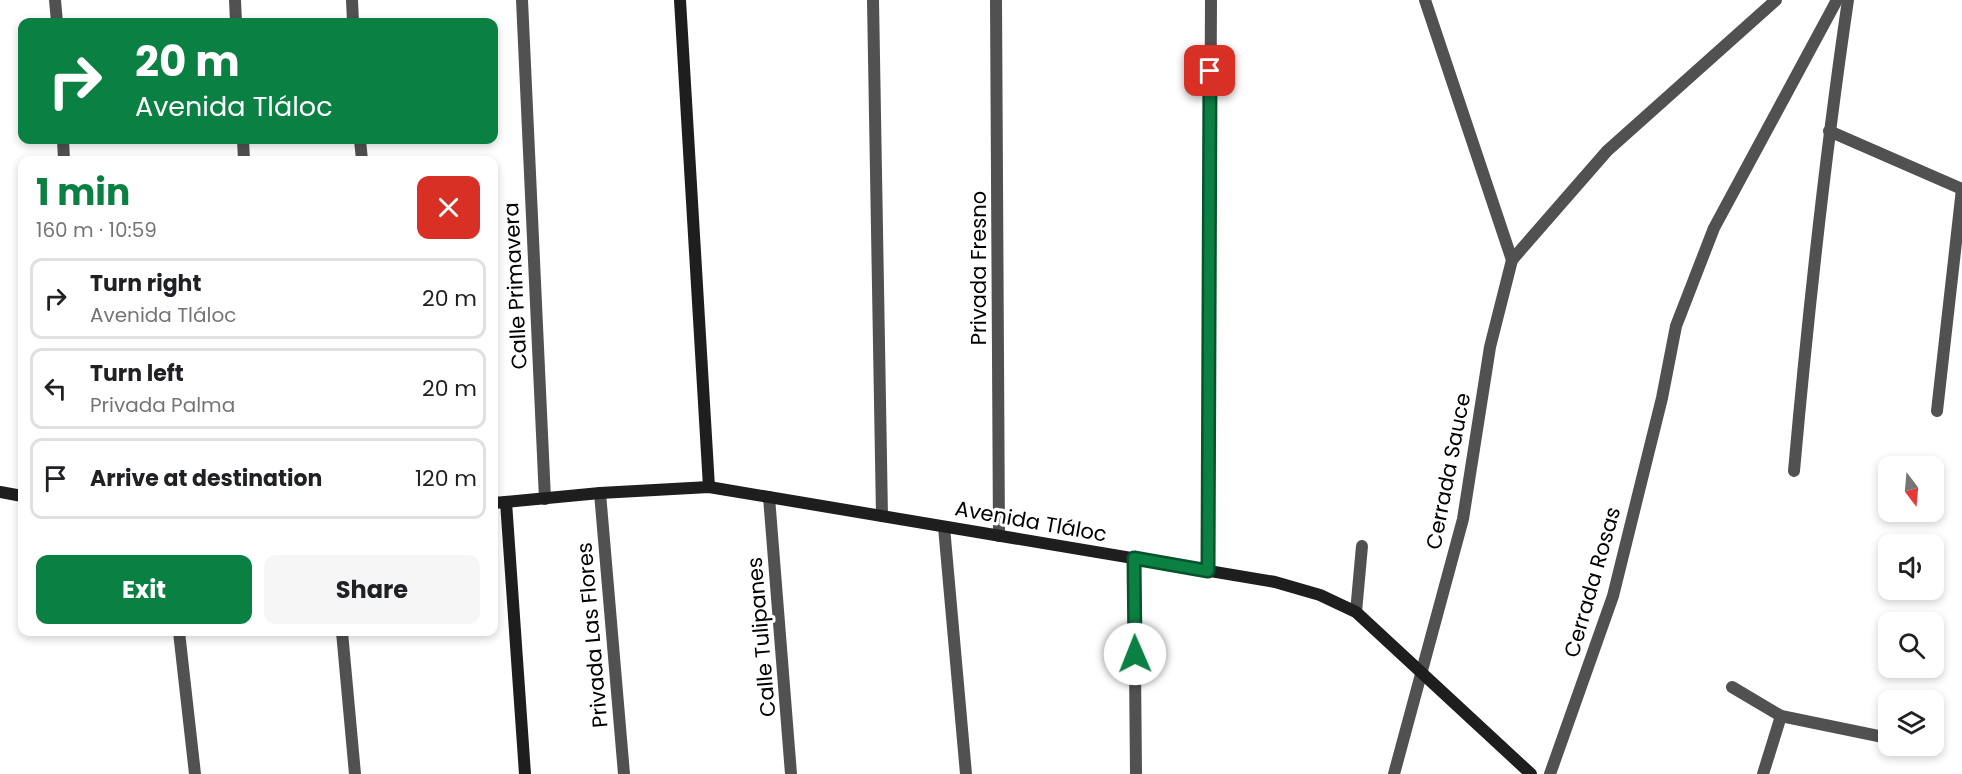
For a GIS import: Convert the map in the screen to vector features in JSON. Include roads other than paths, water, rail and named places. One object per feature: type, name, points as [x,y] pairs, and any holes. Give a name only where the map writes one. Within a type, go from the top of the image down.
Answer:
[{"type":"main road","points":[[680,0],[709,487]]},
{"type":"main road","name":"Avenida Tláloc","points":[[500,503],[709,487],[1275,582],[1320,595],[1356,612],[1531,774]]},
{"type":"main road","points":[[0,492],[18,495]]},
{"type":"main road","points":[[500,503],[525,774]]},
{"type":"street","points":[[55,0],[57,18]]},
{"type":"street","points":[[235,0],[236,18]]},
{"type":"street","points":[[352,0],[353,18]]},
{"type":"street","name":"Calle Primavera","points":[[522,0],[545,499]]},
{"type":"street","points":[[873,0],[882,516]]},
{"type":"street","name":"Privada Fresno","points":[[996,0],[999,536]]},
{"type":"street","points":[[1208,571],[1210,0]]},
{"type":"street","points":[[1425,0],[1512,260]]},
{"type":"street","points":[[1512,260],[1607,151],[1776,0]]},
{"type":"street","name":"Cerrada Rosas","points":[[1550,774],[1613,596],[1662,398],[1676,326],[1714,228],[1837,0]]},
{"type":"street","points":[[1794,471],[1810,287],[1848,0]]},
{"type":"street","points":[[1829,131],[1962,189],[1937,411]]},
{"type":"street","name":"Cerrada Sauce","points":[[1394,774],[1420,671],[1463,519],[1490,347],[1512,260]]},
{"type":"street","name":"Privada Las Flores","points":[[600,494],[624,774]]},
{"type":"street","name":"Calle Tulipanes","points":[[769,497],[791,774]]},
{"type":"street","points":[[944,526],[966,774]]},
{"type":"street","points":[[1356,612],[1362,546]]},
{"type":"street","points":[[1134,558],[1136,774]]},
{"type":"street","points":[[179,636],[195,774]]},
{"type":"street","points":[[342,636],[356,774]]},
{"type":"street","points":[[1732,687],[1780,716],[1878,736]]},
{"type":"street","points":[[1763,774],[1780,716]]}]
